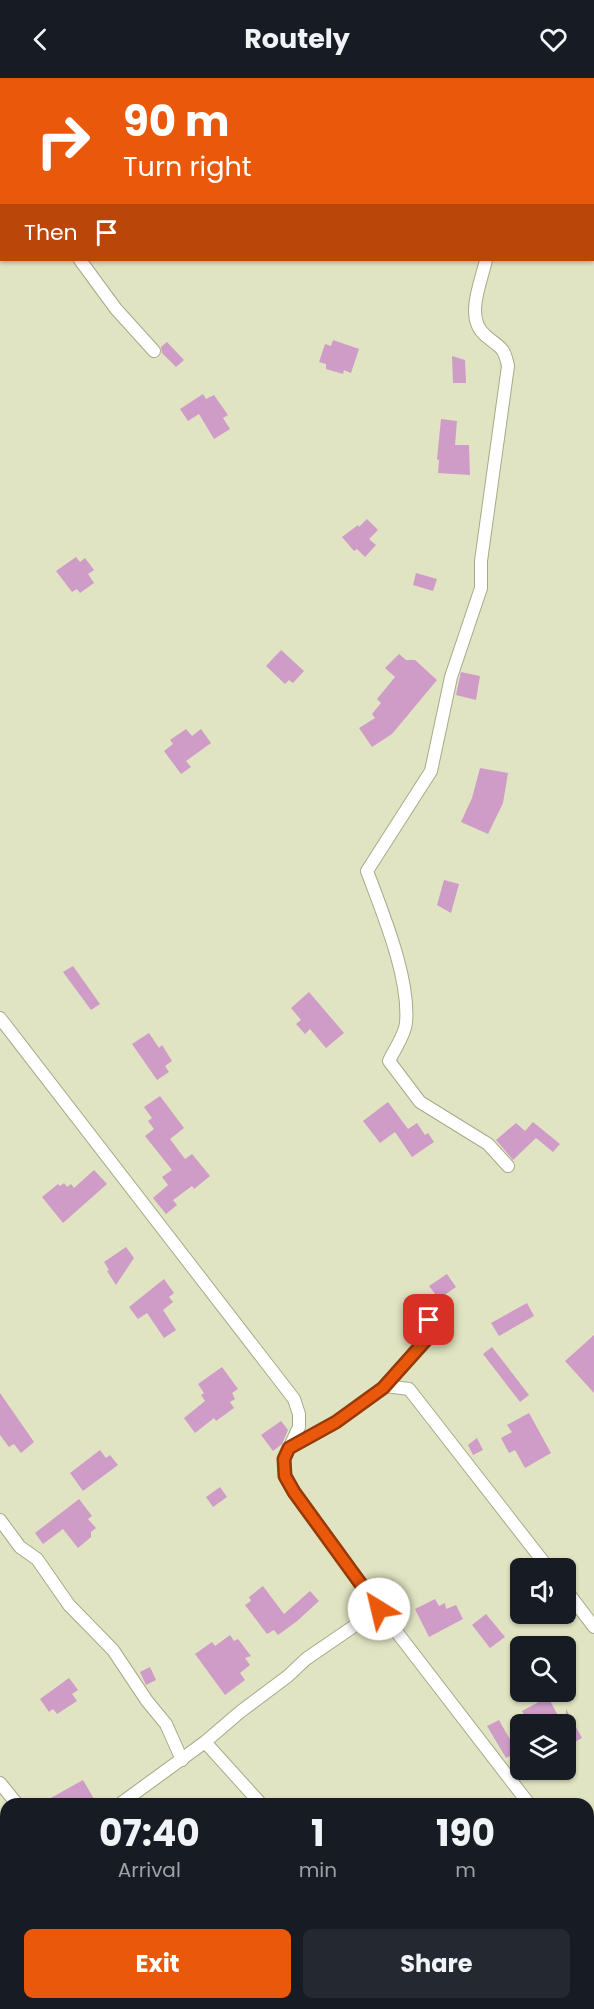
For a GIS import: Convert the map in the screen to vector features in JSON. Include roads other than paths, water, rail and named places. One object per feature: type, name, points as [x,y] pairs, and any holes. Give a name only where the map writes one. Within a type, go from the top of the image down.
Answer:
[{"type":"street","points":[[81,261],[117,309],[154,351]]},
{"type":"street","points":[[486,261],[474,311],[477,326],[485,336],[505,352],[508,366],[481,561],[481,588],[451,677],[431,771],[367,871],[403,980],[406,1024],[389,1061],[420,1102],[488,1144],[508,1166]]},
{"type":"street","points":[[0,1018],[294,1399],[299,1414],[299,1427],[284,1459],[285,1476],[294,1492],[379,1609],[524,1798]]},
{"type":"street","points":[[289,1448],[336,1422],[383,1388],[434,1331],[424,1308]]},
{"type":"street","points":[[383,1388],[386,1386],[408,1389],[540,1558]]},
{"type":"street","points":[[0,1520],[20,1546],[37,1559],[69,1605],[113,1650],[147,1701],[166,1724],[182,1760]]},
{"type":"street","points":[[576,1603],[594,1626]]},
{"type":"street","points":[[128,1798],[206,1742],[306,1659],[379,1609]]},
{"type":"street","points":[[206,1742],[256,1798]]},
{"type":"street","points":[[0,1783],[12,1798]]}]
